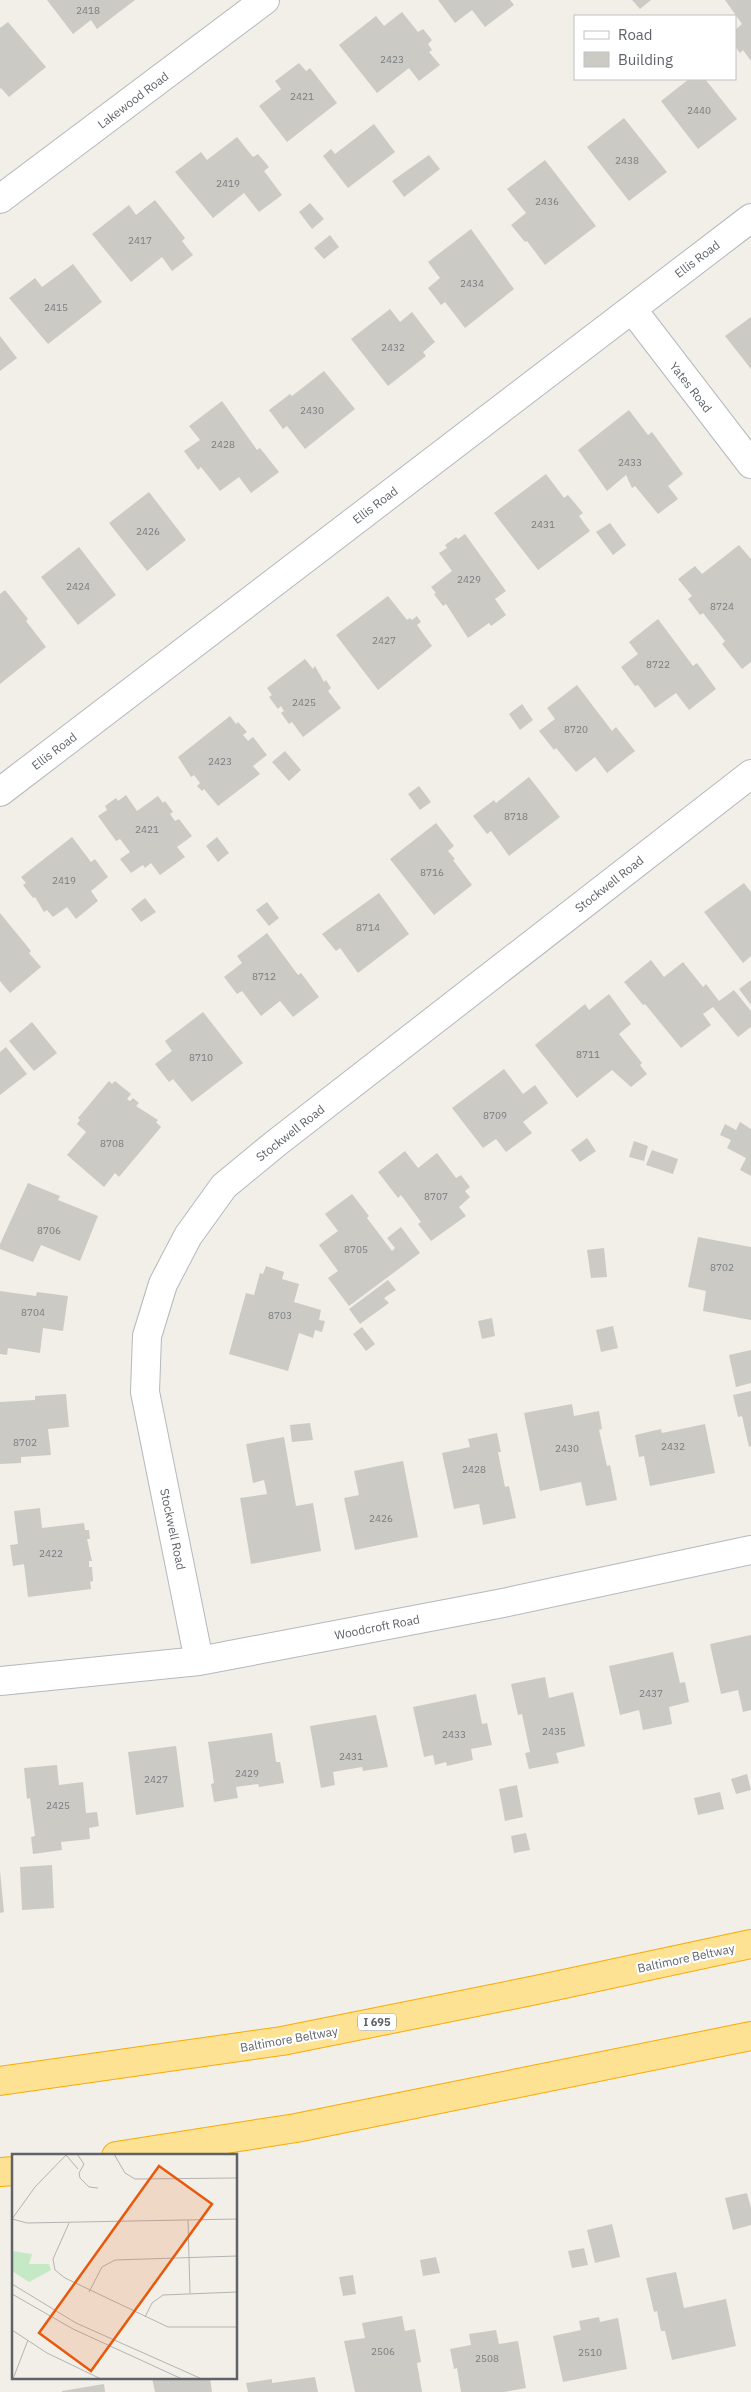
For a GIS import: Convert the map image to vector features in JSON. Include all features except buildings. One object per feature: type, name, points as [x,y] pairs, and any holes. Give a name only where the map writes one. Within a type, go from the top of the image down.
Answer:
[{"type":"highway","name":"Baltimore Beltway","points":[[0,2081],[282,2041],[536,1990],[751,1944]]},
{"type":"highway","points":[[129,2154],[296,2128],[751,2036]]},
{"type":"street","name":"Lakewood Road","points":[[0,199],[265,0]]},
{"type":"street","name":"Ellis Road","points":[[0,792],[751,218]]},
{"type":"street","name":"Yates Road","points":[[632,309],[751,464]]},
{"type":"street","name":"Stockwell Road","points":[[199,1661],[145,1392],[147,1336],[163,1284],[188,1236],[224,1186],[275,1144],[751,774]]},
{"type":"street","name":"Woodcroft Road","points":[[0,1681],[199,1661],[503,1602],[751,1550]]}]
